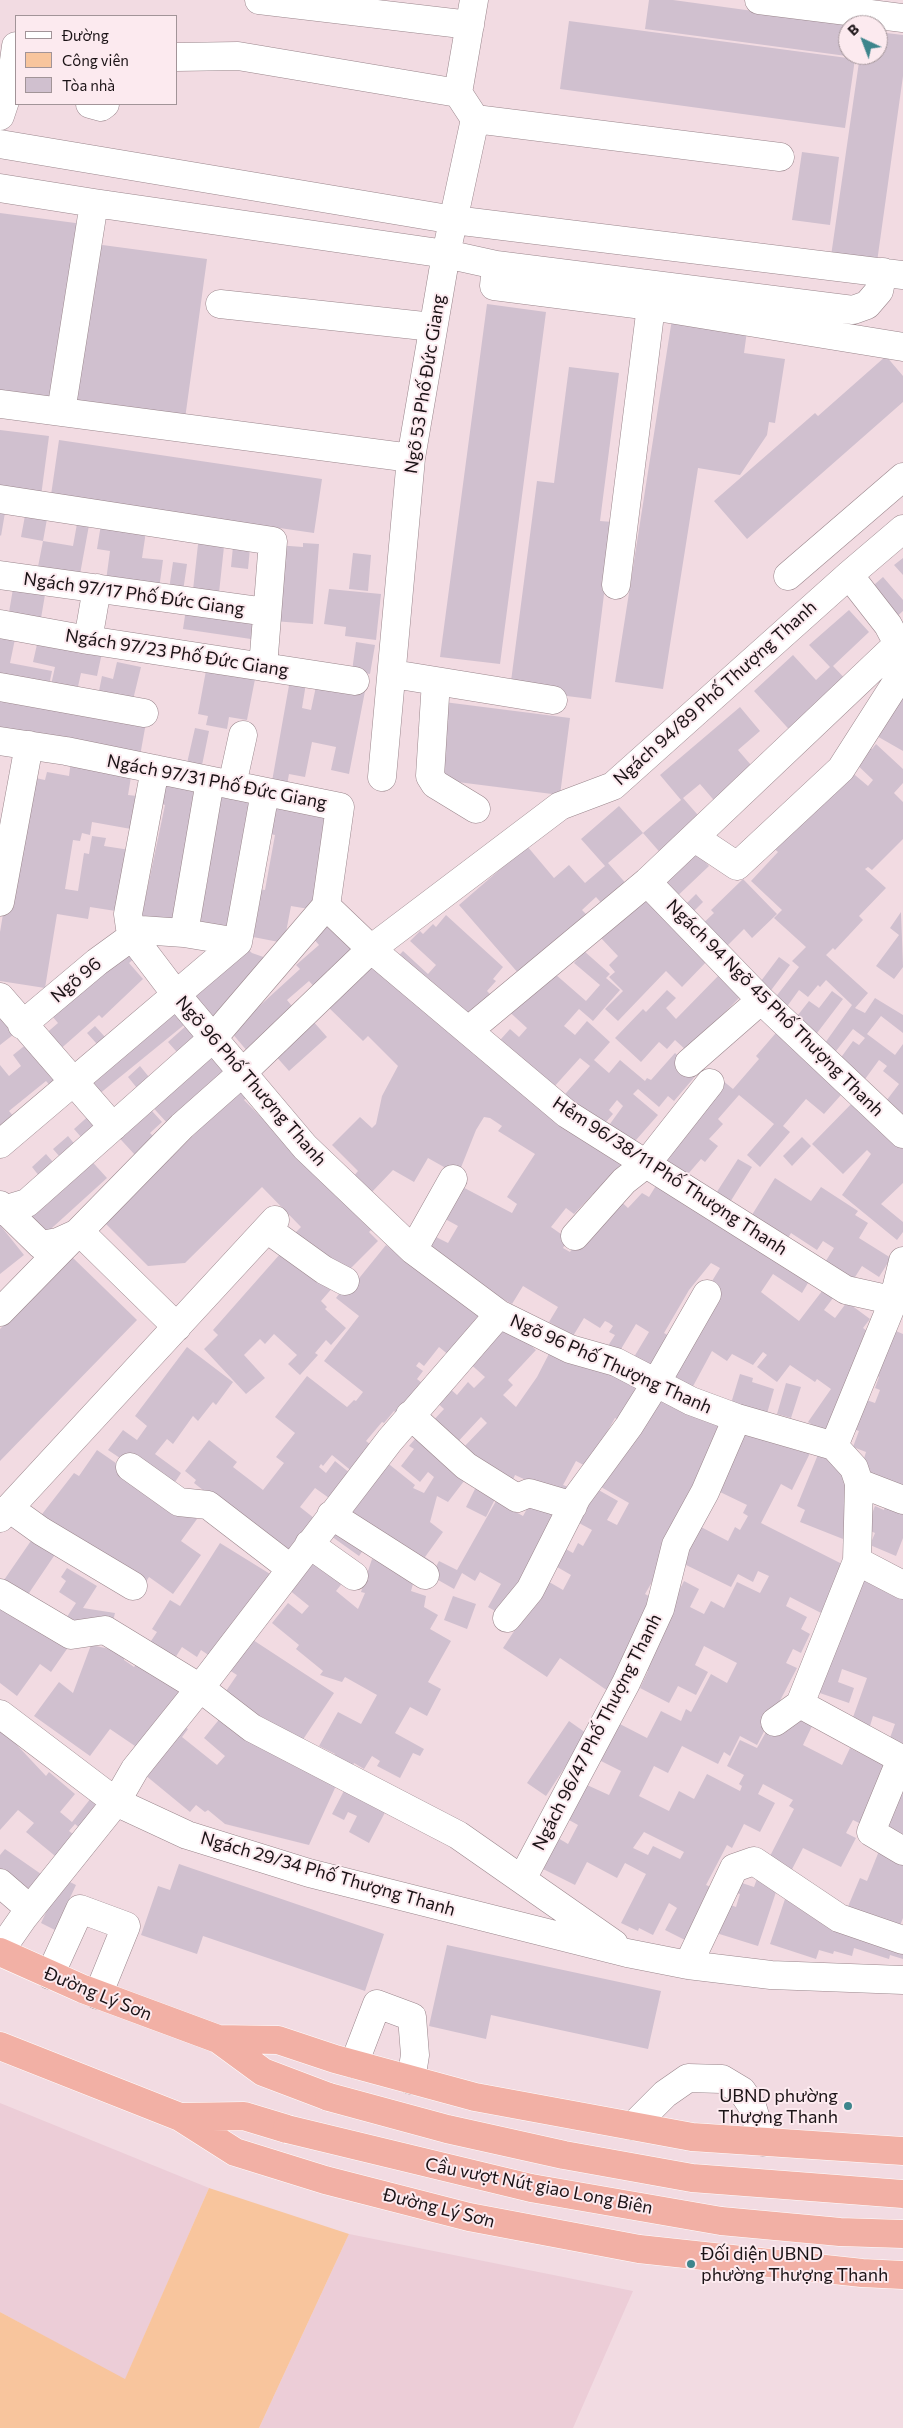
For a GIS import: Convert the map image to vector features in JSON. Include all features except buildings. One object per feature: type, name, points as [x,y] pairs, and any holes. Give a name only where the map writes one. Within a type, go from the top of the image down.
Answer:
[{"type":"highway","name":"Đường Lý Sơn","points":[[0,1952],[98,1995],[218,2039],[278,2040],[354,2064],[475,2097],[692,2137],[903,2151]]},
{"type":"highway","name":"Cầu vượt Nút giao Long Biên","points":[[218,2039],[263,2072],[329,2097],[446,2129],[564,2155],[692,2178],[903,2194]]},
{"type":"highway","name":"Đường Lý Sơn","points":[[0,2046],[180,2117],[235,2152],[326,2180],[469,2217],[639,2249],[862,2273],[903,2275]]},
{"type":"highway","name":"Cầu vượt Nút giao Long Biên","points":[[180,2117],[244,2116],[288,2129],[531,2188],[692,2216],[840,2232],[903,2234]]},
{"type":"street","points":[[259,0],[472,12],[458,92],[475,119],[780,157]]},
{"type":"street","points":[[759,0],[903,18]]},
{"type":"street","points":[[0,36],[15,44]]},
{"type":"street","points":[[178,57],[238,56],[458,92]]},
{"type":"street","points":[[0,116],[14,84],[15,64]]},
{"type":"street","name":"Ngõ 53 Phố Đức Giang","points":[[382,777],[393,674],[411,458],[446,254],[475,119]]},
{"type":"street","points":[[0,144],[454,220],[893,274]]},
{"type":"street","points":[[0,188],[446,254],[496,265],[853,310],[867,305],[893,274]]},
{"type":"street","points":[[61,412],[94,203]]},
{"type":"street","points":[[496,265],[494,286],[651,306],[903,347]]},
{"type":"street","points":[[220,304],[433,327]]},
{"type":"street","points":[[616,585],[651,306]]},
{"type":"street","points":[[0,404],[411,458]]},
{"type":"street","points":[[788,576],[903,477]]},
{"type":"street","points":[[0,499],[273,541],[263,667]]},
{"type":"street","name":"Ngách 94/89 Phố Thượng Thanh","points":[[0,1312],[182,1126],[243,1072],[372,949],[560,806],[613,786],[848,575],[903,529]]},
{"type":"street","name":"Ngách 97/17 Phố Đức Giang","points":[[0,575],[267,612]]},
{"type":"street","points":[[469,1030],[647,882],[695,838],[898,635],[848,575]]},
{"type":"street","points":[[88,640],[97,588]]},
{"type":"street","name":"Ngách 97/23 Phố Đức Giang","points":[[0,624],[88,640],[355,681]]},
{"type":"street","points":[[695,838],[737,866],[840,769],[903,672]]},
{"type":"street","points":[[393,674],[553,700]]},
{"type":"street","points":[[436,681],[430,776],[435,784],[476,809]]},
{"type":"street","points":[[0,687],[144,713]]},
{"type":"street","points":[[184,933],[221,783],[243,735]]},
{"type":"street","name":"Ngách 97/31 Phố Đức Giang","points":[[0,741],[155,769],[340,806],[326,906]]},
{"type":"street","points":[[0,902],[5,852],[29,745]]},
{"type":"street","points":[[155,769],[128,914],[131,935],[141,930],[184,933],[238,942]]},
{"type":"street","points":[[0,1144],[238,942],[265,792]]},
{"type":"street","name":"Ngách 94 Ngõ 45 Phố Thượng Thanh","points":[[647,882],[761,1000],[903,1134]]},
{"type":"street","points":[[1,1208],[27,1203],[213,1038],[326,906]]},
{"type":"street","name":"Hẻm 96/38/11 Phố Thượng Thanh","points":[[326,906],[372,949],[567,1114],[846,1290],[896,1303]]},
{"type":"street","name":"Ngõ 96 Phố Thượng Thanh","points":[[131,935],[175,994],[305,1147],[413,1250],[499,1314],[570,1349],[616,1362],[692,1401],[737,1418],[834,1446]]},
{"type":"street","name":"Ngõ 96","points":[[22,1025],[131,935]]},
{"type":"street","points":[[0,997],[22,1025],[74,1081],[113,1127]]},
{"type":"street","points":[[689,1063],[761,1000]]},
{"type":"street","points":[[575,1236],[624,1181],[647,1163],[710,1083]]},
{"type":"street","points":[[413,1250],[453,1179]]},
{"type":"street","points":[[1,1208],[41,1245],[58,1242],[80,1232],[176,1327]]},
{"type":"street","points":[[133,1586],[41,1531],[4,1513],[271,1224],[324,1270],[345,1281]]},
{"type":"street","points":[[775,1722],[800,1704],[857,1562],[859,1483],[854,1468],[834,1446],[896,1303],[903,1261]]},
{"type":"street","points":[[506,1618],[530,1590],[573,1506],[656,1383],[706,1294]]},
{"type":"street","points":[[0,1952],[30,1909],[116,1802],[135,1769],[200,1688],[331,1515],[410,1415],[499,1314]]},
{"type":"street","points":[[410,1415],[466,1466],[517,1498],[529,1493],[573,1506]]},
{"type":"street","name":"Ngách 96/47 Phố Thượng Thanh","points":[[522,1879],[630,1675],[660,1609],[676,1545],[705,1492],[737,1418]]},
{"type":"street","points":[[130,1467],[178,1502],[208,1505],[290,1568]]},
{"type":"street","points":[[859,1483],[903,1500]]},
{"type":"street","points":[[331,1515],[425,1575]]},
{"type":"street","points":[[309,1544],[354,1576]]},
{"type":"street","points":[[857,1562],[903,1585]]},
{"type":"street","name":"Ngách 29/34 Phố Thượng Thanh","points":[[0,1593],[71,1635],[105,1630],[200,1688],[252,1728],[458,1835],[627,1953]]},
{"type":"street","points":[[800,1704],[902,1759],[872,1832],[903,1851]]},
{"type":"street","name":"Ngách 29/34 Phố Thượng Thanh","points":[[0,1714],[116,1802],[187,1835],[309,1873],[627,1953],[688,1965],[771,1975],[903,1980]]},
{"type":"street","points":[[688,1965],[734,1868],[754,1861],[839,1918],[903,1940]]},
{"type":"street","points":[[0,1883],[30,1909]]},
{"type":"street","points":[[50,1975],[80,1909],[126,1926],[98,1995]]},
{"type":"street","points":[[354,2064],[377,2004],[412,2016],[415,2054],[411,2080]]},
{"type":"street","points":[[633,2126],[665,2094],[688,2078],[722,2079],[742,2091],[752,2106],[762,2142]]},
{"type":"shaded area","points":[[0,2103],[209,2188],[125,2380],[0,2312]]},
{"type":"shaded area","points":[[349,2234],[633,2291],[573,2428],[259,2428]]},
{"type":"green space","points":[[209,2188],[349,2234],[259,2428],[0,2428],[0,2312],[125,2379]]},
{"type":"place","name":"UBND phường Thượng Thanh","points":[[848,2106]]},
{"type":"place","name":"Đối diện UBND phường Thượng Thanh","points":[[691,2264]]}]
